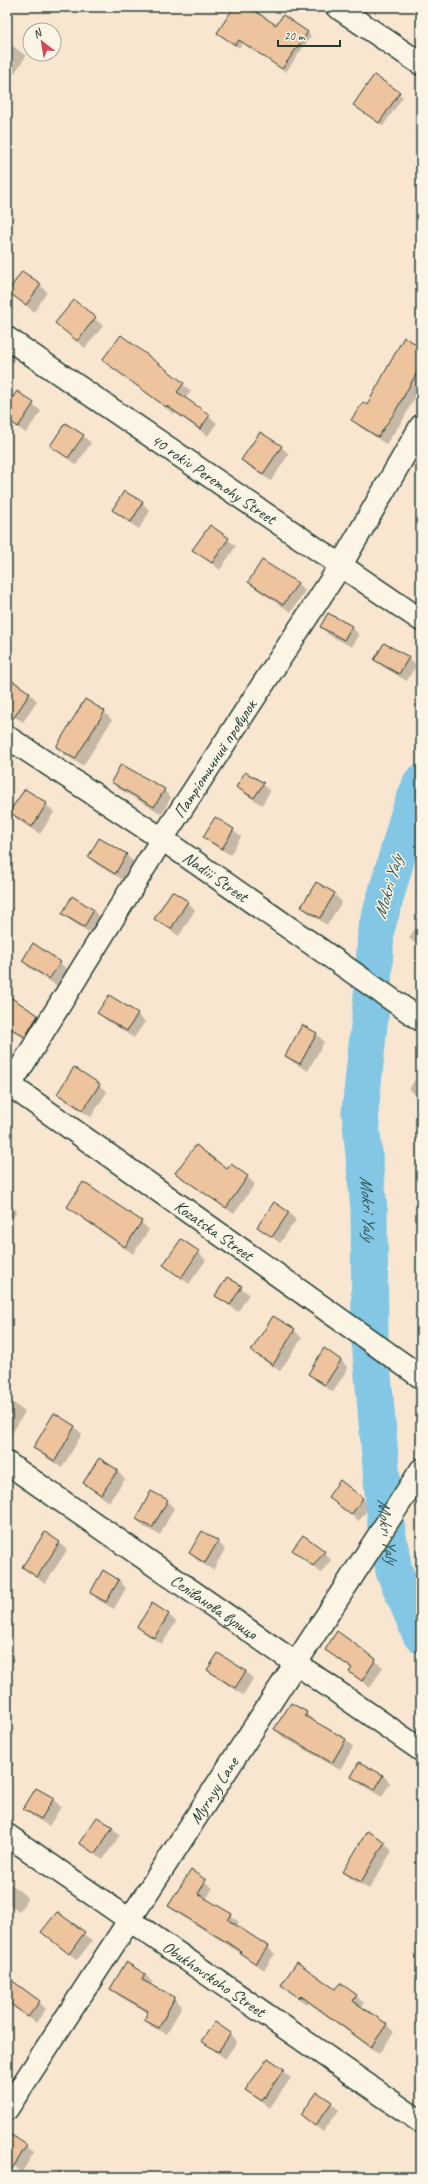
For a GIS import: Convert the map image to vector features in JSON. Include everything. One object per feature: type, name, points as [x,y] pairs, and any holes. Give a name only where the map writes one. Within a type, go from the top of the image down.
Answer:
[{"type":"street","points":[[337,7],[421,64]]},
{"type":"street","name":"40 rokiv Peremohy Street","points":[[7,338],[421,620]]},
{"type":"street","name":"Патріотичний провулок","points":[[8,1086],[162,839],[341,565],[421,426]]},
{"type":"street","name":"Nadiii Street","points":[[7,737],[162,839],[421,1020]]},
{"type":"street","name":"Kozatska Street","points":[[8,1086],[421,1377]]},
{"type":"street","name":"Селіванова вулиця","points":[[7,1463],[421,1750]]},
{"type":"street","name":"Myrnyy Lane","points":[[7,2109],[421,1470]]},
{"type":"street","name":"Obukhovskoho Street","points":[[7,1835],[421,2122]]},
{"type":"building","points":[[234,7],[249,7],[276,25],[283,15],[308,32],[282,69],[239,40],[235,45],[217,33]]},
{"type":"building","points":[[374,75],[400,92],[379,123],[353,105]]},
{"type":"building","points":[[22,271],[41,284],[26,305],[8,292]]},
{"type":"building","points":[[74,300],[96,317],[77,341],[55,323]]},
{"type":"building","points":[[121,335],[184,383],[177,392],[210,415],[200,429],[167,406],[166,407],[102,360]]},
{"type":"building","points":[[404,337],[421,347],[421,365],[395,412],[378,437],[351,420],[363,402],[367,405]]},
{"type":"building","points":[[17,391],[34,403],[18,427],[7,419],[7,406]]},
{"type":"building","points":[[65,423],[84,435],[68,458],[50,446]]},
{"type":"building","points":[[260,432],[282,446],[263,474],[241,460]]},
{"type":"building","points":[[124,491],[143,502],[131,522],[112,510]]},
{"type":"building","points":[[210,525],[229,538],[212,563],[192,550]]},
{"type":"building","points":[[262,560],[298,583],[283,605],[248,582]]},
{"type":"building","points":[[328,613],[352,626],[344,640],[320,627]]},
{"type":"building","points":[[384,643],[409,657],[399,674],[374,660]]},
{"type":"building","points":[[7,677],[30,693],[9,725],[7,725]]},
{"type":"building","points":[[85,699],[105,711],[75,759],[56,747]]},
{"type":"building","points":[[121,764],[165,789],[154,807],[111,782]]},
{"type":"building","points":[[245,772],[264,783],[254,798],[236,787]]},
{"type":"building","points":[[25,789],[47,803],[32,827],[9,812]]},
{"type":"building","points":[[215,817],[234,829],[222,849],[203,837]]},
{"type":"building","points":[[99,838],[127,854],[115,874],[88,857]]},
{"type":"building","points":[[316,882],[335,893],[320,918],[301,907]]},
{"type":"building","points":[[172,891],[188,901],[171,929],[154,919]]},
{"type":"building","points":[[72,896],[94,910],[84,927],[62,914]]},
{"type":"building","points":[[33,943],[61,962],[49,979],[22,961]]},
{"type":"building","points":[[7,995],[38,1015],[25,1037],[7,1026]]},
{"type":"building","points":[[109,995],[138,1013],[127,1031],[97,1013]]},
{"type":"building","points":[[302,1025],[317,1033],[300,1064],[285,1056]]},
{"type":"building","points":[[74,1067],[100,1084],[83,1110],[57,1094]]},
{"type":"building","points":[[196,1145],[227,1169],[231,1164],[248,1176],[226,1208],[175,1173]]},
{"type":"building","points":[[83,1182],[142,1221],[125,1247],[67,1207]]},
{"type":"building","points":[[274,1202],[289,1212],[272,1237],[257,1227]]},
{"type":"building","points":[[181,1239],[199,1251],[181,1278],[163,1265]]},
{"type":"building","points":[[227,1277],[242,1286],[230,1305],[215,1296]]},
{"type":"building","points":[[273,1316],[295,1329],[273,1365],[251,1351]]},
{"type":"building","points":[[324,1348],[341,1360],[325,1385],[308,1374]]},
{"type":"building","points":[[54,1413],[75,1426],[55,1461],[33,1448]]},
{"type":"building","points":[[99,1458],[118,1470],[101,1495],[83,1483]]},
{"type":"building","points":[[340,1480],[363,1498],[351,1515],[328,1497]]},
{"type":"building","points":[[151,1491],[168,1500],[152,1528],[136,1519]]},
{"type":"building","points":[[202,1531],[218,1541],[205,1563],[189,1553]]},
{"type":"building","points":[[45,1532],[60,1542],[37,1577],[22,1567]]},
{"type":"building","points":[[303,1535],[325,1551],[313,1566],[292,1550]]},
{"type":"building","points":[[103,1570],[119,1580],[106,1602],[90,1593]]},
{"type":"building","points":[[152,1603],[169,1614],[154,1638],[137,1627]]},
{"type":"building","points":[[337,1631],[376,1659],[362,1681],[349,1672],[352,1668],[325,1650]]},
{"type":"building","points":[[218,1653],[246,1671],[235,1688],[207,1670]]},
{"type":"building","points":[[291,1703],[307,1712],[305,1716],[346,1739],[332,1763],[274,1729]]},
{"type":"building","points":[[359,1762],[383,1775],[375,1790],[351,1777]]},
{"type":"building","points":[[36,1788],[54,1798],[41,1819],[23,1809]]},
{"type":"building","points":[[97,1817],[113,1827],[95,1854],[79,1843]]},
{"type":"building","points":[[367,1831],[385,1842],[361,1882],[343,1872]]},
{"type":"building","points":[[191,1870],[206,1880],[198,1894],[232,1914],[228,1920],[268,1946],[256,1964],[240,1953],[241,1951],[168,1906]]},
{"type":"building","points":[[57,1912],[85,1932],[69,1954],[41,1932]]},
{"type":"building","points":[[126,1962],[145,1974],[142,1980],[175,1997],[159,2028],[144,2020],[148,2011],[110,1989]]},
{"type":"building","points":[[297,1962],[335,1989],[340,1983],[357,1995],[353,2001],[387,2024],[371,2047],[301,1996],[299,1998],[281,1985]]},
{"type":"building","points":[[7,1977],[40,2001],[28,2017],[7,2001]]},
{"type":"building","points":[[215,2022],[231,2033],[218,2052],[201,2041]]},
{"type":"building","points":[[268,2058],[284,2069],[262,2101],[245,2090]]},
{"type":"building","points":[[317,2092],[332,2102],[315,2126],[301,2115]]},
{"type":"building","points":[[7,2132],[27,2145],[7,2177]]},
{"type":"waterway","name":"Mokri Yaly","points":[[421,783],[409,814],[376,930],[373,987],[360,1112],[369,1210],[370,1341],[386,1525],[394,1571],[421,1635]]}]
